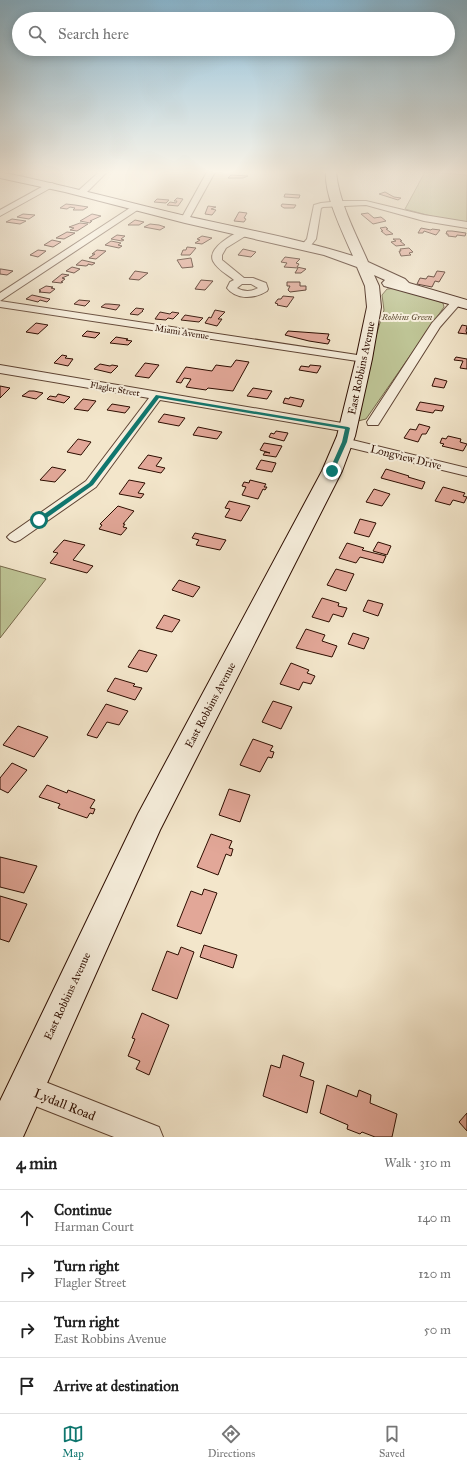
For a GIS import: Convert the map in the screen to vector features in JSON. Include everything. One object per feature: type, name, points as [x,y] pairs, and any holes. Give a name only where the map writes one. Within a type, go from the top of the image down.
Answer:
[{"type":"main road","points":[[211,225],[318,251],[321,255],[365,269],[392,284],[404,286],[461,304]]},
{"type":"main road","name":"East Robbins Avenue","points":[[3,1137],[148,823],[332,471],[346,435],[364,359],[374,307],[372,286],[347,225]]},
{"type":"street","points":[[0,298],[109,225]]},
{"type":"street","points":[[305,247],[311,239],[314,225]]},
{"type":"street","points":[[241,282],[220,264],[217,254],[219,249],[244,233]]},
{"type":"street","name":"Miami Avenue","points":[[0,304],[364,359]]},
{"type":"street","name":"East Robbins Avenue","points":[[373,422],[436,325],[461,304]]},
{"type":"street","name":"Flagler Street","points":[[0,369],[158,396],[346,435]]},
{"type":"street","name":"East Robbins Avenue","points":[[380,389],[393,392]]},
{"type":"street","points":[[15,537],[91,484],[158,396]]},
{"type":"street","name":"Longview Drive","points":[[346,435],[467,472]]},
{"type":"street","name":"Lydall Road","points":[[25,1088],[149,1137]]},
{"type":"green space","name":"Robbins Green","points":[[400,288],[443,303],[444,307],[366,419],[358,421],[375,339],[384,310],[382,295],[387,289]]},
{"type":"green space","points":[[0,566],[46,579],[0,638]]},
{"type":"building","points":[[74,225],[86,225],[77,231],[70,230],[74,228],[69,227]]},
{"type":"building","points":[[148,225],[159,225],[165,227],[160,230],[144,227]]},
{"type":"building","points":[[386,227],[388,229],[386,229],[393,234],[386,235],[381,231],[383,231],[380,228]]},
{"type":"building","points":[[421,228],[440,230],[436,235],[424,231],[423,233],[418,233]]},
{"type":"building","points":[[447,231],[466,233],[465,236],[457,235],[456,237],[448,236],[448,234],[446,234]]},
{"type":"building","points":[[67,232],[75,233],[64,239],[56,238]]},
{"type":"building","points":[[117,235],[125,236],[121,239],[124,240],[111,239]]},
{"type":"building","points":[[202,236],[212,238],[202,244],[195,243],[200,240],[197,239]]},
{"type":"building","points":[[393,239],[400,239],[402,241],[400,241],[405,245],[396,246],[391,242],[396,241]]},
{"type":"building","points":[[52,240],[61,242],[53,247],[44,245]]},
{"type":"building","points":[[111,241],[121,243],[118,245],[122,246],[119,248],[105,245]]},
{"type":"building","points":[[187,247],[196,248],[190,255],[181,255],[183,250],[186,250]]},
{"type":"building","points":[[409,248],[413,252],[409,253],[411,255],[401,256],[399,251],[401,251],[400,249]]},
{"type":"building","points":[[243,249],[256,252],[251,257],[238,255]]},
{"type":"building","points":[[38,250],[46,251],[38,257],[30,255]]},
{"type":"building","points":[[97,250],[106,251],[96,259],[89,258],[95,254],[92,254]]},
{"type":"building","points":[[285,257],[300,259],[296,263],[299,264],[297,267],[306,269],[301,273],[295,273],[298,268],[284,267],[287,263],[281,262]]},
{"type":"building","points":[[191,258],[193,267],[182,268],[177,260]]},
{"type":"building","points":[[82,260],[95,263],[92,265],[88,264],[86,266],[76,265]]},
{"type":"building","points":[[72,267],[80,269],[74,273],[66,271]]},
{"type":"building","points":[[0,269],[13,271],[7,275],[0,274]]},
{"type":"building","points":[[135,271],[148,273],[139,280],[129,279]]},
{"type":"building","points":[[437,271],[445,272],[439,282],[435,281],[432,287],[417,284],[420,278],[426,279],[428,276],[434,277]]},
{"type":"building","points":[[62,274],[69,275],[62,278],[65,279],[61,283],[52,282]]},
{"type":"building","points":[[201,280],[213,281],[205,290],[195,289]]},
{"type":"building","points":[[287,282],[300,282],[300,286],[306,286],[306,290],[290,292],[288,290],[290,286],[287,286]]},
{"type":"building","points":[[46,286],[53,287],[51,288],[55,289],[50,293],[39,292],[41,291],[39,290]]},
{"type":"building","points":[[32,295],[50,299],[47,302],[40,300],[38,302],[26,299]]},
{"type":"building","points":[[283,296],[294,297],[287,307],[277,305],[278,304],[275,303]]},
{"type":"building","points":[[79,300],[90,301],[85,306],[74,304]]},
{"type":"building","points":[[105,304],[120,305],[116,310],[101,307]]},
{"type":"building","points":[[136,308],[144,309],[138,315],[130,314]]},
{"type":"building","points":[[215,310],[225,312],[218,319],[222,319],[217,326],[205,323],[209,317],[211,318]]},
{"type":"building","points":[[160,312],[170,314],[172,312],[179,313],[173,319],[155,319]]},
{"type":"building","points":[[185,315],[203,318],[199,322],[181,320]]},
{"type":"building","points":[[36,323],[48,325],[38,334],[26,332]]},
{"type":"building","points":[[462,325],[467,326],[467,334],[458,333]]},
{"type":"building","points":[[87,331],[100,333],[95,338],[82,336]]},
{"type":"building","points":[[288,331],[329,334],[327,339],[330,340],[328,344],[309,341],[285,335]]},
{"type":"building","points":[[116,337],[132,341],[128,345],[110,343]]},
{"type":"building","points":[[62,355],[67,356],[65,358],[73,359],[68,366],[54,363]]},
{"type":"building","points":[[456,357],[467,359],[467,369],[460,368],[463,361],[454,360]]},
{"type":"building","points":[[236,360],[249,362],[233,391],[208,388],[206,390],[186,387],[191,379],[184,378],[181,383],[176,382],[186,367],[212,371],[216,365],[231,367]]},
{"type":"building","points":[[145,363],[159,365],[149,378],[135,376]]},
{"type":"building","points":[[100,364],[118,366],[111,373],[94,369]]},
{"type":"building","points":[[310,365],[321,366],[317,373],[299,370],[301,366],[309,367]]},
{"type":"building","points":[[435,378],[447,381],[444,388],[432,386]]},
{"type":"building","points":[[0,386],[10,388],[0,398]]},
{"type":"building","points":[[253,388],[272,391],[267,399],[247,396]]},
{"type":"building","points":[[29,391],[43,393],[36,399],[22,396]]},
{"type":"building","points":[[58,394],[70,397],[64,403],[47,399],[50,396],[56,397]]},
{"type":"building","points":[[290,397],[304,400],[301,407],[283,403],[285,398],[289,399]]},
{"type":"building","points":[[83,399],[96,401],[88,411],[74,409]]},
{"type":"building","points":[[420,402],[444,406],[442,411],[435,410],[433,413],[416,410]]},
{"type":"building","points":[[112,404],[130,407],[125,413],[107,410]]},
{"type":"building","points":[[164,414],[185,418],[179,426],[158,422]]},
{"type":"building","points":[[419,424],[430,427],[426,434],[422,434],[418,442],[404,438],[410,429],[416,430]]},
{"type":"building","points":[[198,427],[222,432],[217,439],[193,435]]},
{"type":"building","points":[[276,431],[288,433],[284,441],[269,437],[271,433],[274,434]]},
{"type":"building","points":[[448,436],[461,439],[460,442],[467,444],[463,451],[442,446],[444,444],[440,443],[442,438],[446,439]]},
{"type":"building","points":[[78,439],[91,442],[81,455],[67,452]]},
{"type":"building","points":[[264,443],[282,446],[276,457],[263,455],[265,452],[270,453],[260,450]]},
{"type":"building","points":[[148,455],[162,458],[156,466],[165,468],[161,473],[138,468]]},
{"type":"building","points":[[261,460],[276,463],[272,472],[256,469]]},
{"type":"building","points":[[52,467],[66,470],[55,482],[40,480]]},
{"type":"building","points":[[386,469],[425,482],[422,489],[381,478]]},
{"type":"building","points":[[129,480],[145,483],[138,493],[144,494],[141,498],[119,494]]},
{"type":"building","points":[[250,480],[266,484],[264,487],[267,487],[265,490],[263,489],[258,499],[242,495],[246,487],[242,486],[244,482],[249,483]]},
{"type":"building","points":[[443,487],[465,493],[463,496],[467,497],[464,503],[453,500],[450,505],[435,501]]},
{"type":"building","points":[[374,489],[390,494],[382,506],[366,502]]},
{"type":"building","points":[[229,501],[250,506],[241,521],[225,517],[230,509],[225,508]]},
{"type":"building","points":[[118,506],[134,511],[123,524],[125,524],[123,527],[127,528],[121,535],[99,529],[102,525],[100,524]]},
{"type":"building","points":[[360,519],[376,523],[369,537],[354,533]]},
{"type":"building","points":[[195,533],[226,540],[220,550],[196,545],[199,540],[192,538]]},
{"type":"building","points":[[64,540],[85,545],[73,560],[93,566],[87,573],[50,563],[58,553],[53,552]]},
{"type":"building","points":[[378,542],[391,546],[387,555],[373,551]]},
{"type":"building","points":[[347,543],[364,548],[362,550],[386,556],[383,563],[360,557],[356,563],[339,558]]},
{"type":"building","points":[[336,569],[354,574],[346,591],[327,585]]},
{"type":"building","points":[[179,580],[200,587],[193,597],[172,590]]},
{"type":"building","points":[[322,598],[339,603],[338,606],[347,608],[343,617],[333,614],[329,622],[312,617]]},
{"type":"building","points":[[368,600],[383,604],[378,616],[363,611]]},
{"type":"building","points":[[164,615],[180,620],[172,632],[156,628]]},
{"type":"building","points":[[306,629],[325,635],[322,641],[337,646],[332,657],[296,648]]},
{"type":"building","points":[[353,633],[369,638],[364,649],[348,644]]},
{"type":"building","points":[[139,650],[157,655],[147,672],[128,667]]},
{"type":"building","points":[[291,663],[309,670],[307,673],[315,676],[311,684],[303,682],[299,690],[280,684]]},
{"type":"building","points":[[115,678],[135,684],[133,686],[142,688],[135,700],[107,691]]},
{"type":"building","points":[[273,701],[292,707],[281,729],[262,722]]},
{"type":"building","points":[[106,704],[128,711],[119,725],[107,722],[97,738],[87,735]]},
{"type":"building","points":[[18,726],[48,737],[34,757],[3,745]]},
{"type":"building","points":[[253,739],[273,746],[270,751],[274,752],[272,758],[268,757],[260,772],[240,765]]},
{"type":"building","points":[[12,763],[27,770],[8,793],[0,789],[0,778]]},
{"type":"building","points":[[47,785],[67,793],[68,790],[95,800],[90,808],[95,809],[93,814],[90,813],[87,818],[58,808],[60,804],[39,797]]},
{"type":"building","points":[[229,789],[250,795],[240,822],[219,815]]},
{"type":"building","points":[[211,834],[232,841],[229,848],[233,849],[231,856],[226,854],[218,875],[197,867]]},
{"type":"building","points":[[0,857],[37,866],[24,893],[0,887]]},
{"type":"building","points":[[204,889],[217,893],[201,934],[177,926],[191,891],[202,895]]},
{"type":"building","points":[[0,896],[27,904],[9,942],[0,939]]},
{"type":"building","points":[[204,945],[237,955],[233,968],[200,957]]},
{"type":"building","points":[[181,947],[194,952],[177,999],[152,990],[167,951],[178,955]]},
{"type":"building","points":[[142,1013],[169,1025],[149,1075],[136,1069],[140,1061],[128,1056],[135,1039],[132,1038]]},
{"type":"building","points":[[283,1055],[304,1063],[300,1076],[314,1081],[307,1113],[263,1096],[271,1065],[280,1068]]},
{"type":"building","points":[[327,1085],[357,1097],[359,1090],[371,1095],[370,1103],[397,1114],[392,1137],[375,1137],[362,1132],[360,1134],[347,1129],[348,1125],[320,1113]]},
{"type":"building","points":[[467,1113],[467,1131],[459,1122]]},
{"type":"route","points":[[39,520],[91,484],[158,396],[348,428],[332,471]]}]
